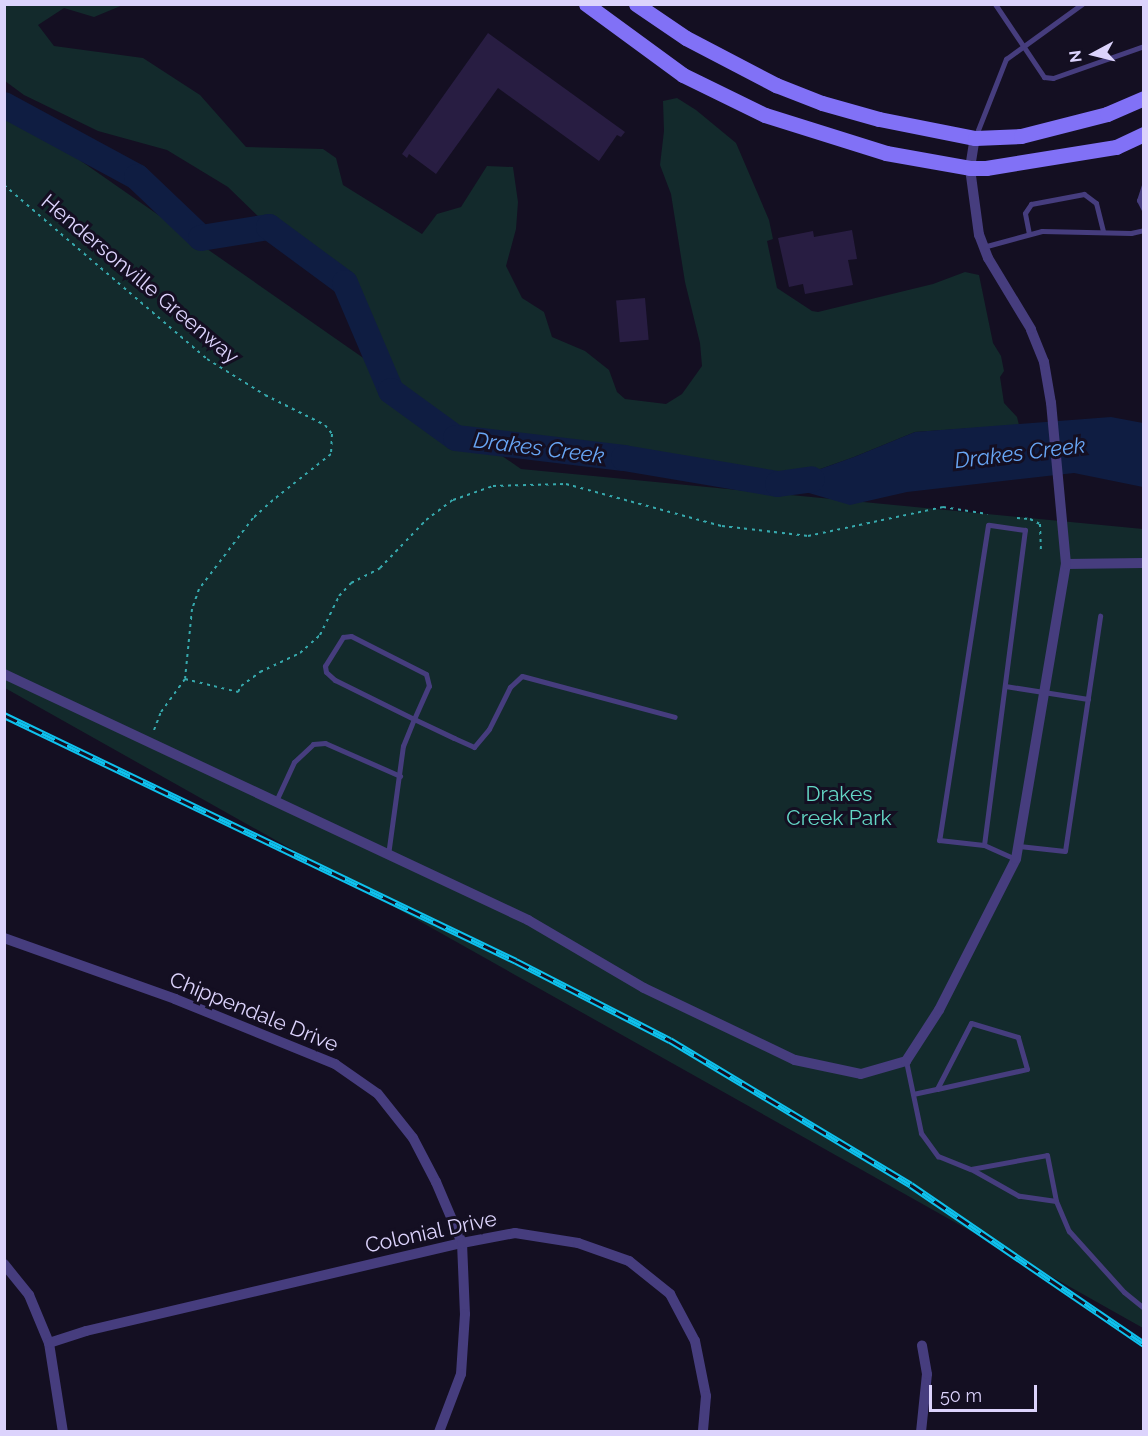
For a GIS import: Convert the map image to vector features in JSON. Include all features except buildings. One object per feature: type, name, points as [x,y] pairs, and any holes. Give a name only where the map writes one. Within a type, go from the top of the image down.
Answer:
[{"type":"main road","points":[[586,4],[683,75],[765,115],[886,153],[970,168],[1021,165],[1116,147],[1143,134]]},
{"type":"main road","points":[[636,4],[686,38],[776,85],[822,103],[879,119],[975,138],[1032,133],[1107,114],[1143,98]]},
{"type":"street","points":[[4,674],[528,921],[644,988],[795,1059],[861,1074],[906,1061],[939,1010],[1016,859],[1066,564],[1051,403],[1044,362],[1030,330],[983,247],[974,214],[970,168],[975,138]]},
{"type":"street","points":[[1066,564],[1143,563]]},
{"type":"street","name":"Chippendale Drive","points":[[4,938],[175,999],[334,1064],[378,1094],[413,1138],[436,1182],[462,1243],[465,1314],[461,1374],[439,1431]]},
{"type":"street","name":"Colonial Drive","points":[[49,1343],[86,1331],[462,1243],[515,1233],[578,1243],[629,1261],[670,1294],[695,1341],[706,1396],[703,1431]]},
{"type":"street","points":[[4,1264],[29,1295],[49,1343],[63,1431]]},
{"type":"street","points":[[921,1431],[927,1374],[922,1345]]},
{"type":"lane","points":[[995,4],[1044,77],[1053,78],[1143,46]]},
{"type":"lane","points":[[975,138],[1006,59],[1082,4]]},
{"type":"lane","points":[[1143,185],[1139,200],[1143,210]]},
{"type":"lane","points":[[1029,234],[1025,213],[1031,204],[1084,194],[1096,203],[1103,231]]},
{"type":"lane","points":[[983,247],[1042,231],[1131,233],[1143,230]]},
{"type":"lane","points":[[984,845],[1025,530],[988,525],[939,840],[984,845],[1016,859]]},
{"type":"lane","points":[[1018,846],[1065,851],[1100,616]]},
{"type":"lane","points":[[388,855],[403,746],[414,719],[429,686],[426,674],[351,636],[342,637],[328,658],[326,672],[334,680],[414,719],[474,747],[489,729],[510,687],[522,676],[675,717]]},
{"type":"lane","points":[[1005,686],[1088,699]]},
{"type":"lane","points":[[276,801],[294,762],[313,744],[325,743],[400,776]]},
{"type":"lane","points":[[913,1095],[1027,1068],[1018,1037],[971,1023],[937,1089]]},
{"type":"lane","points":[[906,1061],[921,1133],[928,1146],[938,1156],[972,1169],[1019,1196],[1056,1202]]},
{"type":"lane","points":[[972,1169],[1047,1155],[1056,1202],[1069,1231],[1124,1292],[1143,1308]]},
{"type":"path","name":"Hendersonville Greenway","points":[[4,184],[207,359],[265,395],[325,424],[332,434],[331,454],[253,518],[238,534],[199,589],[192,609],[185,679]]},
{"type":"path","points":[[151,743],[162,712],[185,679],[238,692],[241,686],[260,672],[300,653],[320,636],[339,596],[351,583],[380,568],[426,520],[453,500],[493,486],[566,484],[603,492],[722,526],[808,536],[943,507],[988,514]]},
{"type":"path","points":[[1009,517],[1030,519],[1040,524],[1041,554]]},
{"type":"green space","name":"Drakes Creek Park","points":[[5,5],[123,5],[94,17],[64,8],[38,25],[54,46],[143,58],[200,95],[246,147],[323,149],[336,158],[343,185],[422,234],[437,214],[461,207],[487,166],[513,167],[518,202],[516,229],[506,266],[522,298],[544,312],[552,337],[585,351],[609,370],[617,392],[625,399],[666,404],[682,394],[702,366],[700,343],[685,282],[671,194],[660,165],[664,131],[663,101],[677,98],[696,110],[736,143],[769,220],[773,239],[767,241],[777,288],[812,311],[818,312],[933,284],[965,272],[979,275],[993,343],[1001,356],[1004,371],[1000,377],[1004,403],[1017,417],[1019,425],[915,432],[778,484],[624,458],[482,442],[521,469],[1143,529],[1143,1328],[5,688],[5,108],[382,371],[345,283],[269,227],[228,187],[167,150],[98,131],[24,95],[5,81]]},
{"type":"water","points":[[1111,417],[1143,423],[1143,487],[1074,473],[907,492],[850,505],[778,484],[915,432]]},
{"type":"waterway","name":"Drakes Creek","points":[[4,105],[137,177],[201,238],[269,227],[345,283],[391,391],[456,438],[624,458],[778,484],[812,479]]},
{"type":"railway","points":[[4,715],[516,961],[670,1040],[911,1185],[1144,1344]]}]
